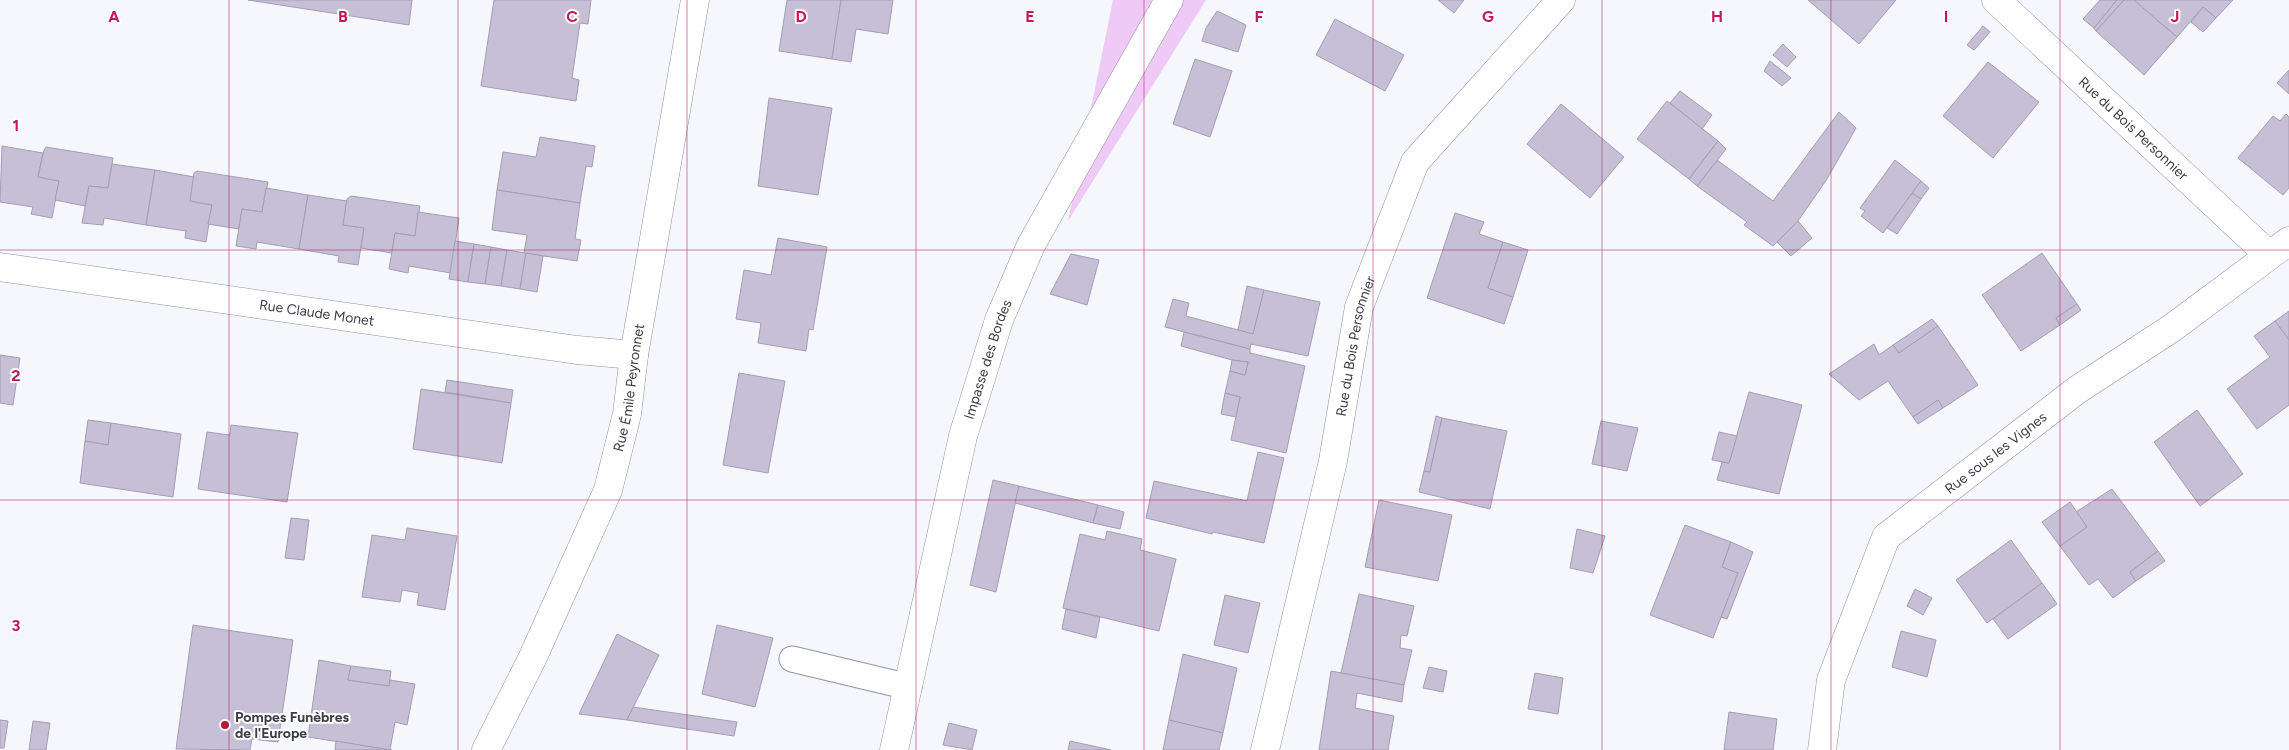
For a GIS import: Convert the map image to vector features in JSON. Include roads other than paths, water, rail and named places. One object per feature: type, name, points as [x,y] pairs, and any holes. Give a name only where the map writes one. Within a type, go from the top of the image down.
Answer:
[{"type":"street","name":"Rue Émile Peyronnet","points":[[486,750],[532,659],[608,490],[626,414],[634,355],[695,0]]},
{"type":"street","name":"Impasse des Bordes","points":[[894,750],[963,436],[999,320],[1031,245],[1169,0]]},
{"type":"street","name":"Rue du Bois Personnier","points":[[1265,750],[1333,461],[1359,307],[1415,162],[1561,0]]},
{"type":"street","name":"Rue du Bois Personnier","points":[[1996,0],[2279,248]]},
{"type":"street","name":"Rue sous les Vignes","points":[[1822,750],[1831,680],[1886,537],[2077,390],[2172,328],[2279,248]]},
{"type":"street","name":"Rue Claude Monet","points":[[0,267],[578,350],[634,355]]},
{"type":"lane","points":[[792,659],[909,687]]},
{"type":"place","name":"Pompes Funèbres de l'Europe","points":[[225,725]]}]
